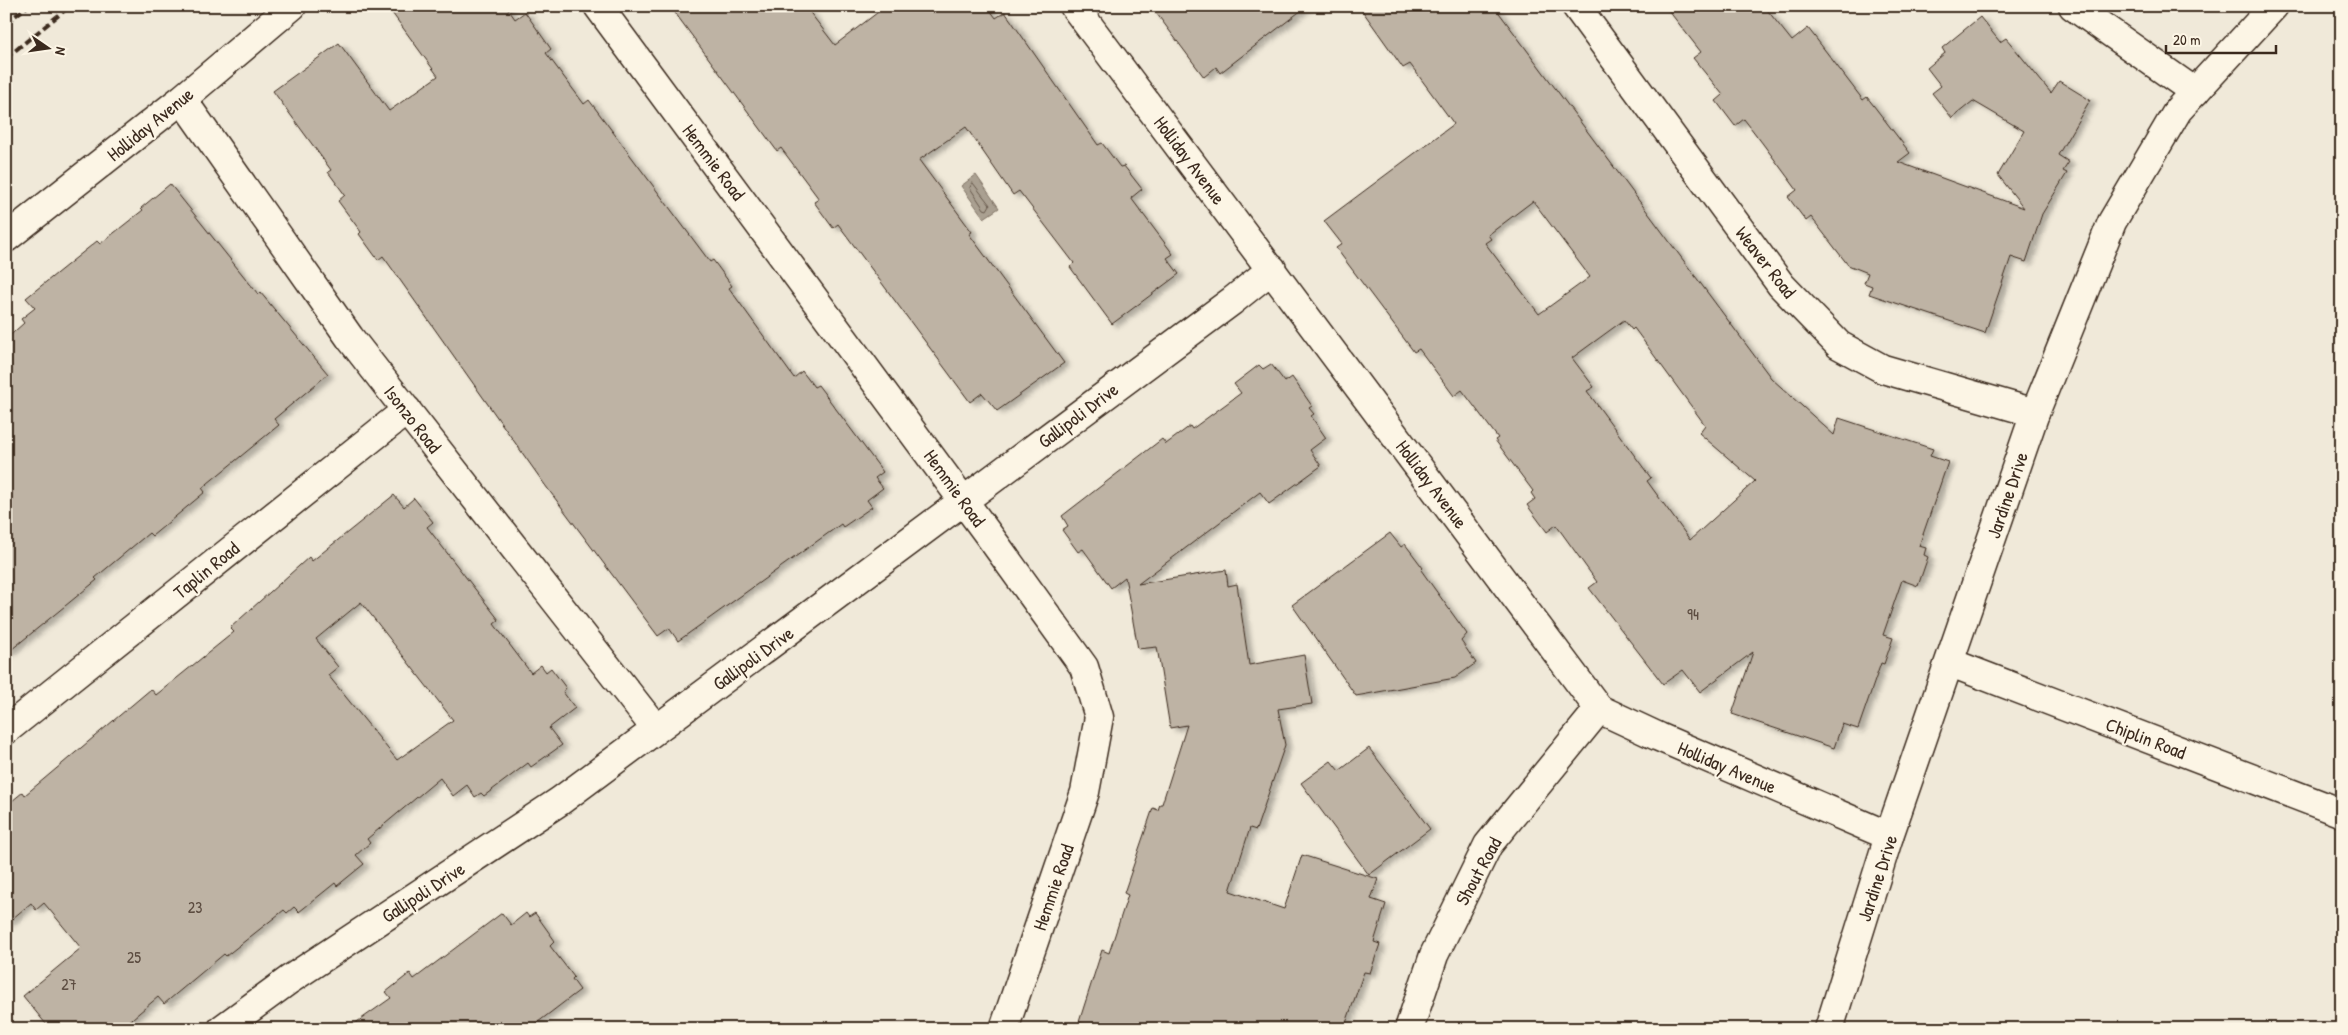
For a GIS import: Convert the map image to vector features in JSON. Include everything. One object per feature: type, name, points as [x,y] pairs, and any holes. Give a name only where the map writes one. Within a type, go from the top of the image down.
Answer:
[{"type":"street","name":"Holliday Avenue","points":[[6,238],[182,99],[292,6]]},
{"type":"street","name":"Hemmie Road","points":[[598,6],[964,500],[1084,667],[1099,718],[1085,792],[1004,1029]]},
{"type":"street","name":"Holliday Avenue","points":[[1074,6],[1599,709],[1659,738],[1889,836]]},
{"type":"street","name":"Weaver Road","points":[[1576,6],[1781,285],[1839,344],[1883,369],[2035,413]]},
{"type":"street","points":[[2073,6],[2194,92]]},
{"type":"street","name":"Jardine Drive","points":[[1829,1029],[1889,836],[2035,413],[2112,222],[2178,110],[2274,6]]},
{"type":"street","name":"Isonzo Road","points":[[182,99],[350,338],[656,729]]},
{"type":"street","name":"Gallipoli Drive","points":[[222,1029],[289,980],[560,802],[1232,301],[1272,269]]},
{"type":"street","name":"Taplin Road","points":[[6,730],[407,410]]},
{"type":"street","name":"Chiplin Road","points":[[1950,663],[2342,813]]},
{"type":"street","name":"Shout Road","points":[[1409,1029],[1434,955],[1488,845],[1599,709]]},
{"type":"water","points":[[976,175],[999,208],[984,218],[961,186]]},
{"type":"building","points":[[387,6],[506,6],[515,19],[525,12],[551,49],[546,53],[584,104],[589,100],[710,262],[713,260],[732,286],[729,288],[794,378],[802,371],[814,387],[818,385],[883,472],[875,478],[883,488],[867,500],[872,507],[843,527],[841,524],[678,641],[669,628],[658,636],[545,485],[383,256],[378,260],[359,234],[361,232],[338,201],[345,195],[328,172],[331,170],[273,91],[339,43],[389,111],[438,76]]},
{"type":"building","points":[[670,6],[805,6],[835,45],[886,6],[987,6],[996,18],[1005,12],[1098,145],[1102,143],[1120,167],[1124,166],[1142,189],[1131,198],[1173,254],[1167,258],[1179,274],[1112,324],[1070,267],[1074,263],[1019,191],[1013,195],[966,127],[919,160],[972,232],[969,234],[1064,363],[997,411],[982,393],[970,402],[838,224],[833,228],[814,202],[819,199],[781,148],[777,151]]},
{"type":"building","points":[[1151,6],[1307,6],[1220,73],[1216,67],[1204,77]]},
{"type":"building","points":[[1359,6],[1494,6],[1771,378],[1834,435],[1839,418],[1933,449],[1930,456],[1948,462],[1919,546],[1926,548],[1924,555],[1928,557],[1918,586],[1902,580],[1883,635],[1893,638],[1884,664],[1881,663],[1858,729],[1842,724],[1834,748],[1732,714],[1753,652],[1700,692],[1683,670],[1663,684],[1589,588],[1597,582],[1556,525],[1547,532],[1527,505],[1535,499],[1531,493],[1533,491],[1495,440],[1498,438],[1462,390],[1454,396],[1419,349],[1414,352],[1336,248],[1342,244],[1324,221],[1454,124],[1410,64],[1403,68]],"holes":[[[1533,201],[1590,277],[1539,314],[1485,243],[1491,239],[1488,235]],[[1624,320],[1632,330],[1634,328],[1705,425],[1699,433],[1755,481],[1690,540],[1647,481],[1651,478],[1587,391],[1594,387],[1572,358]]]},
{"type":"building","points":[[1665,6],[1764,6],[1792,41],[1808,28],[1863,100],[1867,97],[1910,153],[1898,162],[2024,208],[1998,175],[2024,131],[1973,101],[1952,118],[1932,93],[1941,86],[1927,68],[1945,53],[1942,48],[1980,17],[2000,42],[2006,38],[2051,93],[2059,81],[2090,100],[2058,155],[2069,162],[2063,171],[2067,173],[2042,214],[2026,262],[2011,257],[1985,333],[1869,294],[1872,286],[1864,283],[1868,273],[1848,265],[1811,217],[1806,221],[1788,197],[1797,190],[1763,144],[1744,119],[1735,126],[1716,101],[1723,95],[1693,58],[1701,52]]},
{"type":"building","points":[[170,184],[258,294],[260,292],[328,374],[274,419],[279,425],[202,488],[205,492],[152,536],[149,533],[95,578],[97,580],[6,654],[6,339],[24,323],[21,319],[35,308],[26,298],[97,241],[100,244],[143,210],[141,208]]},
{"type":"building","points":[[1271,364],[1285,382],[1292,377],[1312,406],[1309,408],[1314,414],[1311,416],[1326,438],[1310,450],[1321,466],[1269,504],[1260,492],[1138,584],[1226,570],[1228,586],[1237,584],[1249,665],[1304,655],[1312,704],[1278,709],[1285,745],[1256,830],[1250,828],[1230,891],[1284,909],[1302,855],[1378,879],[1371,899],[1386,904],[1374,942],[1380,944],[1370,973],[1364,972],[1344,1029],[1099,1029],[1079,1022],[1102,950],[1109,953],[1128,895],[1124,893],[1153,808],[1158,810],[1160,804],[1162,804],[1187,725],[1170,728],[1157,647],[1138,649],[1125,577],[1111,588],[1083,549],[1078,552],[1062,530],[1068,526],[1062,516],[1162,439],[1166,444],[1190,426],[1192,429],[1241,393],[1234,384],[1259,365],[1263,369]]},
{"type":"building","points":[[394,495],[404,507],[414,498],[433,522],[427,527],[499,620],[494,624],[531,673],[541,665],[546,672],[551,668],[566,688],[563,692],[575,708],[549,728],[562,745],[531,767],[528,763],[484,796],[481,793],[475,797],[467,785],[453,796],[440,778],[367,839],[370,843],[356,855],[364,864],[337,886],[335,883],[299,912],[294,907],[287,913],[284,910],[226,956],[224,954],[164,1004],[158,997],[120,1029],[50,1029],[23,996],[81,948],[44,903],[36,910],[31,903],[6,924],[6,806],[23,792],[25,795],[151,689],[156,695],[234,632],[230,628],[309,557],[312,561]],"holes":[[[361,602],[453,720],[397,760],[328,675],[338,667],[316,639]]]},
{"type":"building","points":[[1390,533],[1401,547],[1405,544],[1423,568],[1421,570],[1467,634],[1461,641],[1476,663],[1455,678],[1356,696],[1292,605]]},
{"type":"building","points":[[1369,748],[1430,829],[1369,875],[1301,783],[1331,761],[1339,771]]},
{"type":"building","points":[[502,913],[511,925],[526,913],[529,917],[535,913],[555,941],[550,946],[574,977],[572,979],[580,990],[529,1029],[347,1029],[391,998],[386,992],[410,973],[414,979]]},
{"type":"railway","points":[[6,23],[28,6]]},
{"type":"railway","points":[[6,58],[70,6]]}]
